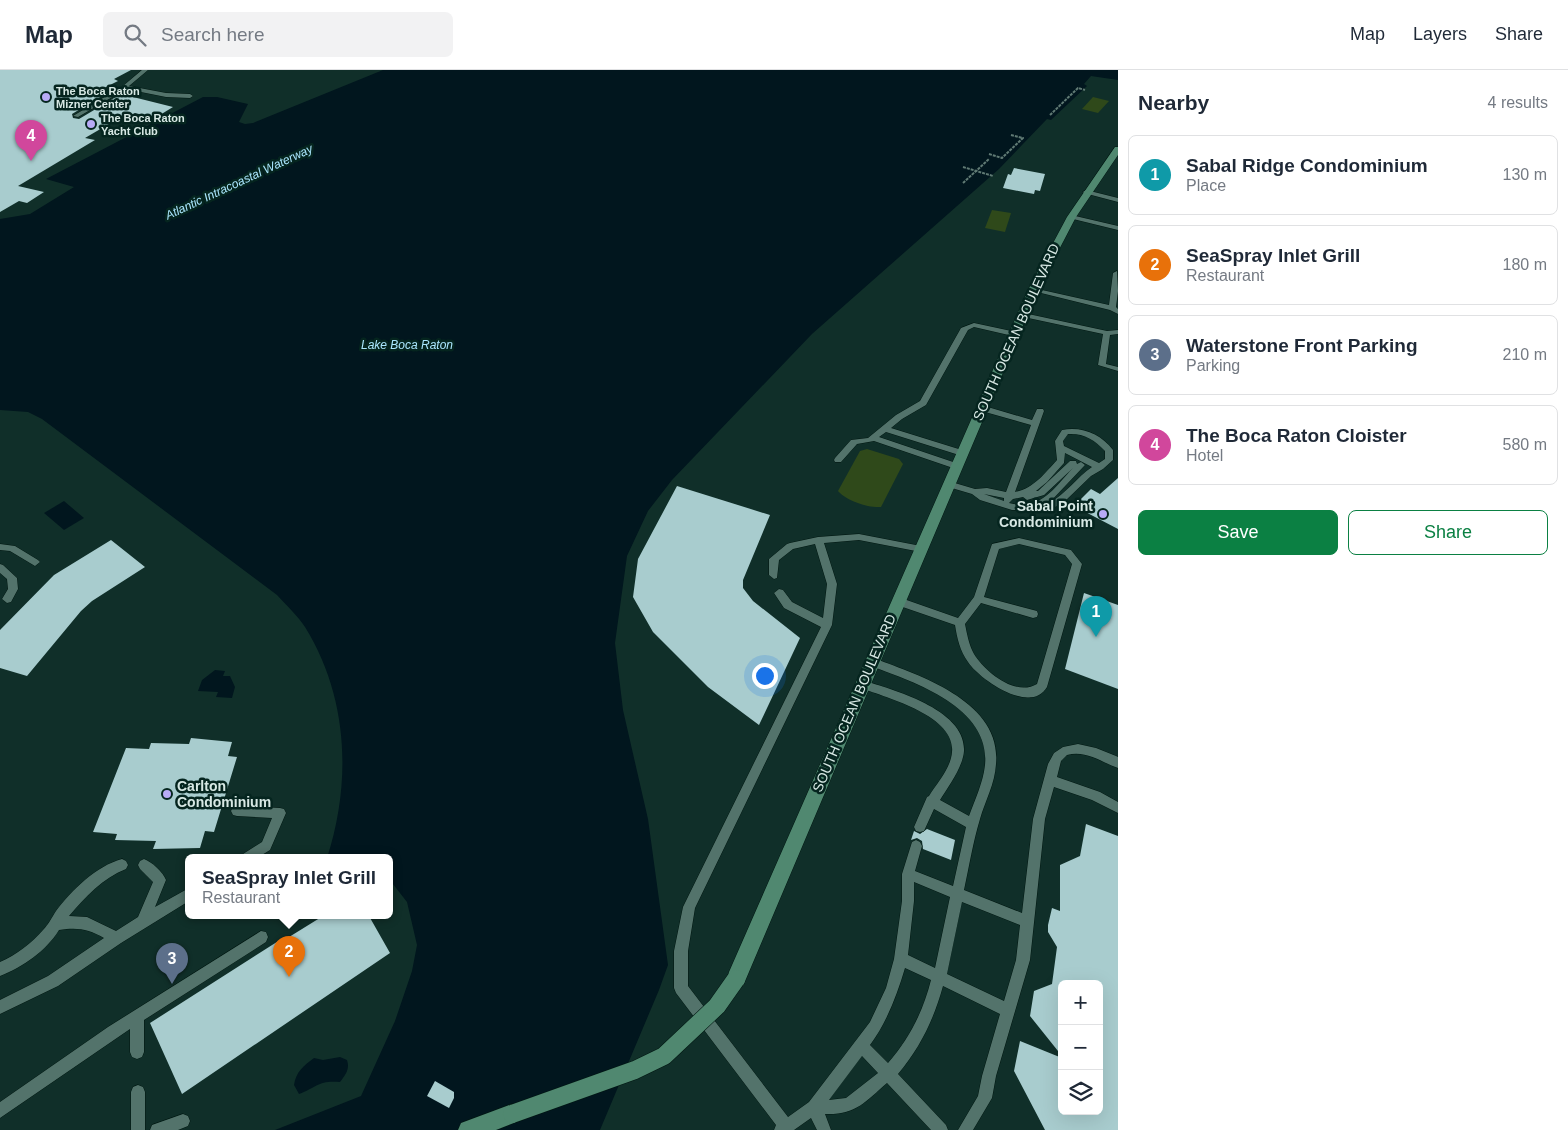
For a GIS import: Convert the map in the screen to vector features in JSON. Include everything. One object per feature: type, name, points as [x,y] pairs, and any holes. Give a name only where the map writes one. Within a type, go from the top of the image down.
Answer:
[{"type":"main road","name":"SOUTH OCEAN BOULEVARD","points":[[468,1130],[635,1070],[664,1056],[717,1006],[736,979],[1032,290],[1086,192],[1118,149]]},
{"type":"lane","points":[[76,116],[125,87],[145,70]]},
{"type":"lane","points":[[125,87],[161,94],[190,96]]},
{"type":"lane","points":[[1086,192],[1118,200]]},
{"type":"lane","points":[[1071,217],[1118,228]]},
{"type":"lane","points":[[1032,290],[1115,310],[1117,273]]},
{"type":"lane","points":[[1022,314],[1107,333],[1118,332]]},
{"type":"lane","points":[[838,460],[854,442],[872,438],[899,417],[923,403],[964,328],[974,325],[1013,334]]},
{"type":"lane","points":[[1107,333],[1102,365],[1118,369]]},
{"type":"lane","points":[[981,408],[1035,424]]},
{"type":"lane","points":[[1007,506],[1040,411]]},
{"type":"lane","points":[[886,429],[962,453]]},
{"type":"lane","points":[[948,484],[975,492],[983,498],[1007,506],[1049,507],[1060,502],[1088,474],[1100,468],[1109,460],[1109,450],[1101,440],[1090,434],[1076,430],[1065,432],[1059,442],[1061,461],[1034,489],[1020,496]]},
{"type":"lane","points":[[872,438],[956,466]]},
{"type":"lane","points":[[1061,448],[1100,468]]},
{"type":"lane","points":[[975,492],[985,490],[1020,496],[1041,494],[1077,464],[1047,500],[1038,506]]},
{"type":"lane","points":[[774,575],[774,559],[790,546],[818,540],[858,536],[921,549]]},
{"type":"lane","points":[[818,540],[832,584],[828,625],[689,907],[681,951],[682,988],[783,1128],[814,1107],[875,1027],[892,988],[901,959],[908,902],[908,874],[916,846]]},
{"type":"lane","points":[[1019,541],[1068,552],[1075,560],[1077,564],[1042,687],[1036,693],[1025,694],[1008,688],[988,677],[974,663],[964,644],[960,623],[979,599],[995,546],[1019,541]]},
{"type":"lane","points":[[0,547],[12,548],[35,562]]},
{"type":"lane","points":[[0,568],[12,578],[13,589],[7,599]]},
{"type":"lane","points":[[779,593],[788,605],[828,625]]},
{"type":"lane","points":[[979,599],[1033,614]]},
{"type":"lane","points":[[898,601],[960,623]]},
{"type":"lane","points":[[814,1107],[848,1105],[887,1073],[904,1056],[922,1027],[936,996],[972,824],[990,774],[992,755],[988,739],[980,725],[949,695],[872,662]]},
{"type":"lane","points":[[862,684],[938,716],[951,726],[959,742],[958,756],[952,769],[931,801],[920,827]]},
{"type":"lane","points":[[964,1130],[985,1098],[989,1076],[1023,960],[1038,819],[1058,756],[1065,750],[1080,749],[1094,752],[1118,762]]},
{"type":"lane","points":[[1050,780],[1096,796],[1118,808]]},
{"type":"lane","points":[[931,801],[972,824]]},
{"type":"lane","points":[[237,811],[280,813],[266,846],[253,854]]},
{"type":"lane","points":[[0,970],[46,938],[55,924],[90,885],[115,865],[122,865]]},
{"type":"lane","points":[[143,922],[160,880],[144,865]]},
{"type":"lane","points":[[908,874],[1028,922]]},
{"type":"lane","points":[[0,1007],[53,981],[116,938],[185,896]]},
{"type":"lane","points":[[55,924],[78,920],[95,925],[116,938]]},
{"type":"lane","points":[[0,1111],[137,1017],[262,937]]},
{"type":"lane","points":[[901,959],[1008,1010]]},
{"type":"lane","points":[[137,1017],[137,1052]]},
{"type":"lane","points":[[862,1046],[941,1130]]},
{"type":"lane","points":[[138,1092],[138,1130]]},
{"type":"lane","points":[[814,1107],[824,1130]]},
{"type":"lane","points":[[158,1130],[182,1122]]},
{"type":"path","points":[[1050,115],[1078,88],[1085,90]]},
{"type":"path","points":[[989,154],[1002,158],[1023,138],[1011,135]]},
{"type":"path","points":[[1010,150],[1018,152]]},
{"type":"path","points":[[963,183],[989,159]]},
{"type":"path","points":[[964,167],[993,176]]},
{"type":"green space","points":[[1093,97],[1109,101],[1098,113],[1082,109]]},
{"type":"green space","points":[[992,210],[1011,213],[1005,232],[985,228]]},
{"type":"green space","points":[[867,449],[899,459],[903,464],[881,507],[858,503],[838,491],[860,451]]},
{"type":"water","name":"Lake Boca Raton","points":[[383,70],[1118,70],[1118,80],[1091,76],[1084,84],[1087,86],[1051,120],[1047,119],[999,169],[812,334],[672,480],[648,511],[627,556],[615,643],[623,710],[648,819],[668,965],[600,1130],[275,1130],[361,1096],[395,1021],[412,971],[417,945],[407,902],[393,884],[393,854],[328,854],[340,799],[342,769],[342,740],[330,681],[305,627],[277,595],[42,419],[28,412],[0,410],[0,219],[30,214],[74,187],[46,179],[203,97],[217,97],[248,104],[239,122],[245,124],[253,123]]},
{"type":"water","points":[[64,501],[84,518],[64,530],[44,513]]},
{"type":"water","points":[[215,670],[225,671],[223,676],[230,676],[235,687],[232,698],[216,697],[218,692],[198,691],[202,680]]},
{"type":"water","points":[[340,1057],[347,1060],[348,1069],[340,1082],[323,1083],[299,1094],[294,1085],[295,1080],[298,1073],[307,1064],[314,1058],[323,1060]]},
{"type":"building","points":[[0,70],[131,70],[114,79],[118,81],[102,89],[110,91],[72,114],[73,118],[79,119],[121,94],[173,107],[155,118],[135,113],[126,118],[121,117],[85,138],[95,140],[18,186],[44,192],[27,203],[19,201],[0,212]]},
{"type":"building","points":[[1014,168],[1045,174],[1040,191],[1035,190],[1034,194],[1003,188],[1008,174],[1011,175]]},
{"type":"building","name":"Sabal Point Condominium","points":[[1118,478],[1118,529],[1074,506],[1091,489],[1100,494]]},
{"type":"building","points":[[677,486],[770,515],[743,580],[743,588],[753,601],[800,638],[759,725],[708,687],[653,632],[633,597],[638,559]]},
{"type":"building","points":[[111,540],[145,567],[92,601],[81,611],[27,676],[0,668],[0,630],[54,575]]},
{"type":"building","points":[[1084,593],[1118,605],[1118,689],[1065,669]]},
{"type":"building","name":"Carlton Condominium","points":[[191,738],[232,742],[228,756],[237,757],[214,832],[205,831],[200,848],[153,849],[156,841],[115,840],[117,834],[93,832],[126,748],[149,749],[151,743],[189,744]]},
{"type":"building","points":[[1086,824],[1118,836],[1118,1130],[1045,1130],[1014,1071],[1020,1041],[1058,1056],[1058,1115],[1103,1115],[1103,980],[1058,980],[1058,1051],[1030,1016],[1034,991],[1052,984],[1057,947],[1048,932],[1048,925],[1052,908],[1060,911],[1060,865],[1080,856]]},
{"type":"building","points":[[927,829],[955,840],[951,860],[923,849],[922,841],[917,838],[911,840],[914,831],[920,834]]},
{"type":"building","points":[[318,919],[371,919],[390,953],[182,1094],[150,1023],[280,940],[281,942]]},
{"type":"building","points":[[435,1081],[454,1092],[454,1098],[449,1108],[427,1096]]},
{"type":"place","name":"The Boca Raton Mizner Center","points":[[46,97]]},
{"type":"place","name":"The Boca Raton Yacht Club","points":[[91,124]]},
{"type":"place","name":"The Boca Raton Cloister","points":[[31,161]]},
{"type":"place","name":"Sabal Point Condominium","points":[[1103,514]]},
{"type":"place","name":"Sabal Ridge Condominium","points":[[1096,637]]},
{"type":"place","name":"Carlton Condominium","points":[[167,794]]},
{"type":"place","name":"SeaSpray Inlet Grill","points":[[289,977]]},
{"type":"place","name":"Waterstone Front Parking","points":[[172,984]]},
{"type":"water label","name":"Atlantic Intracoastal Waterway","points":[[239,182]]}]
